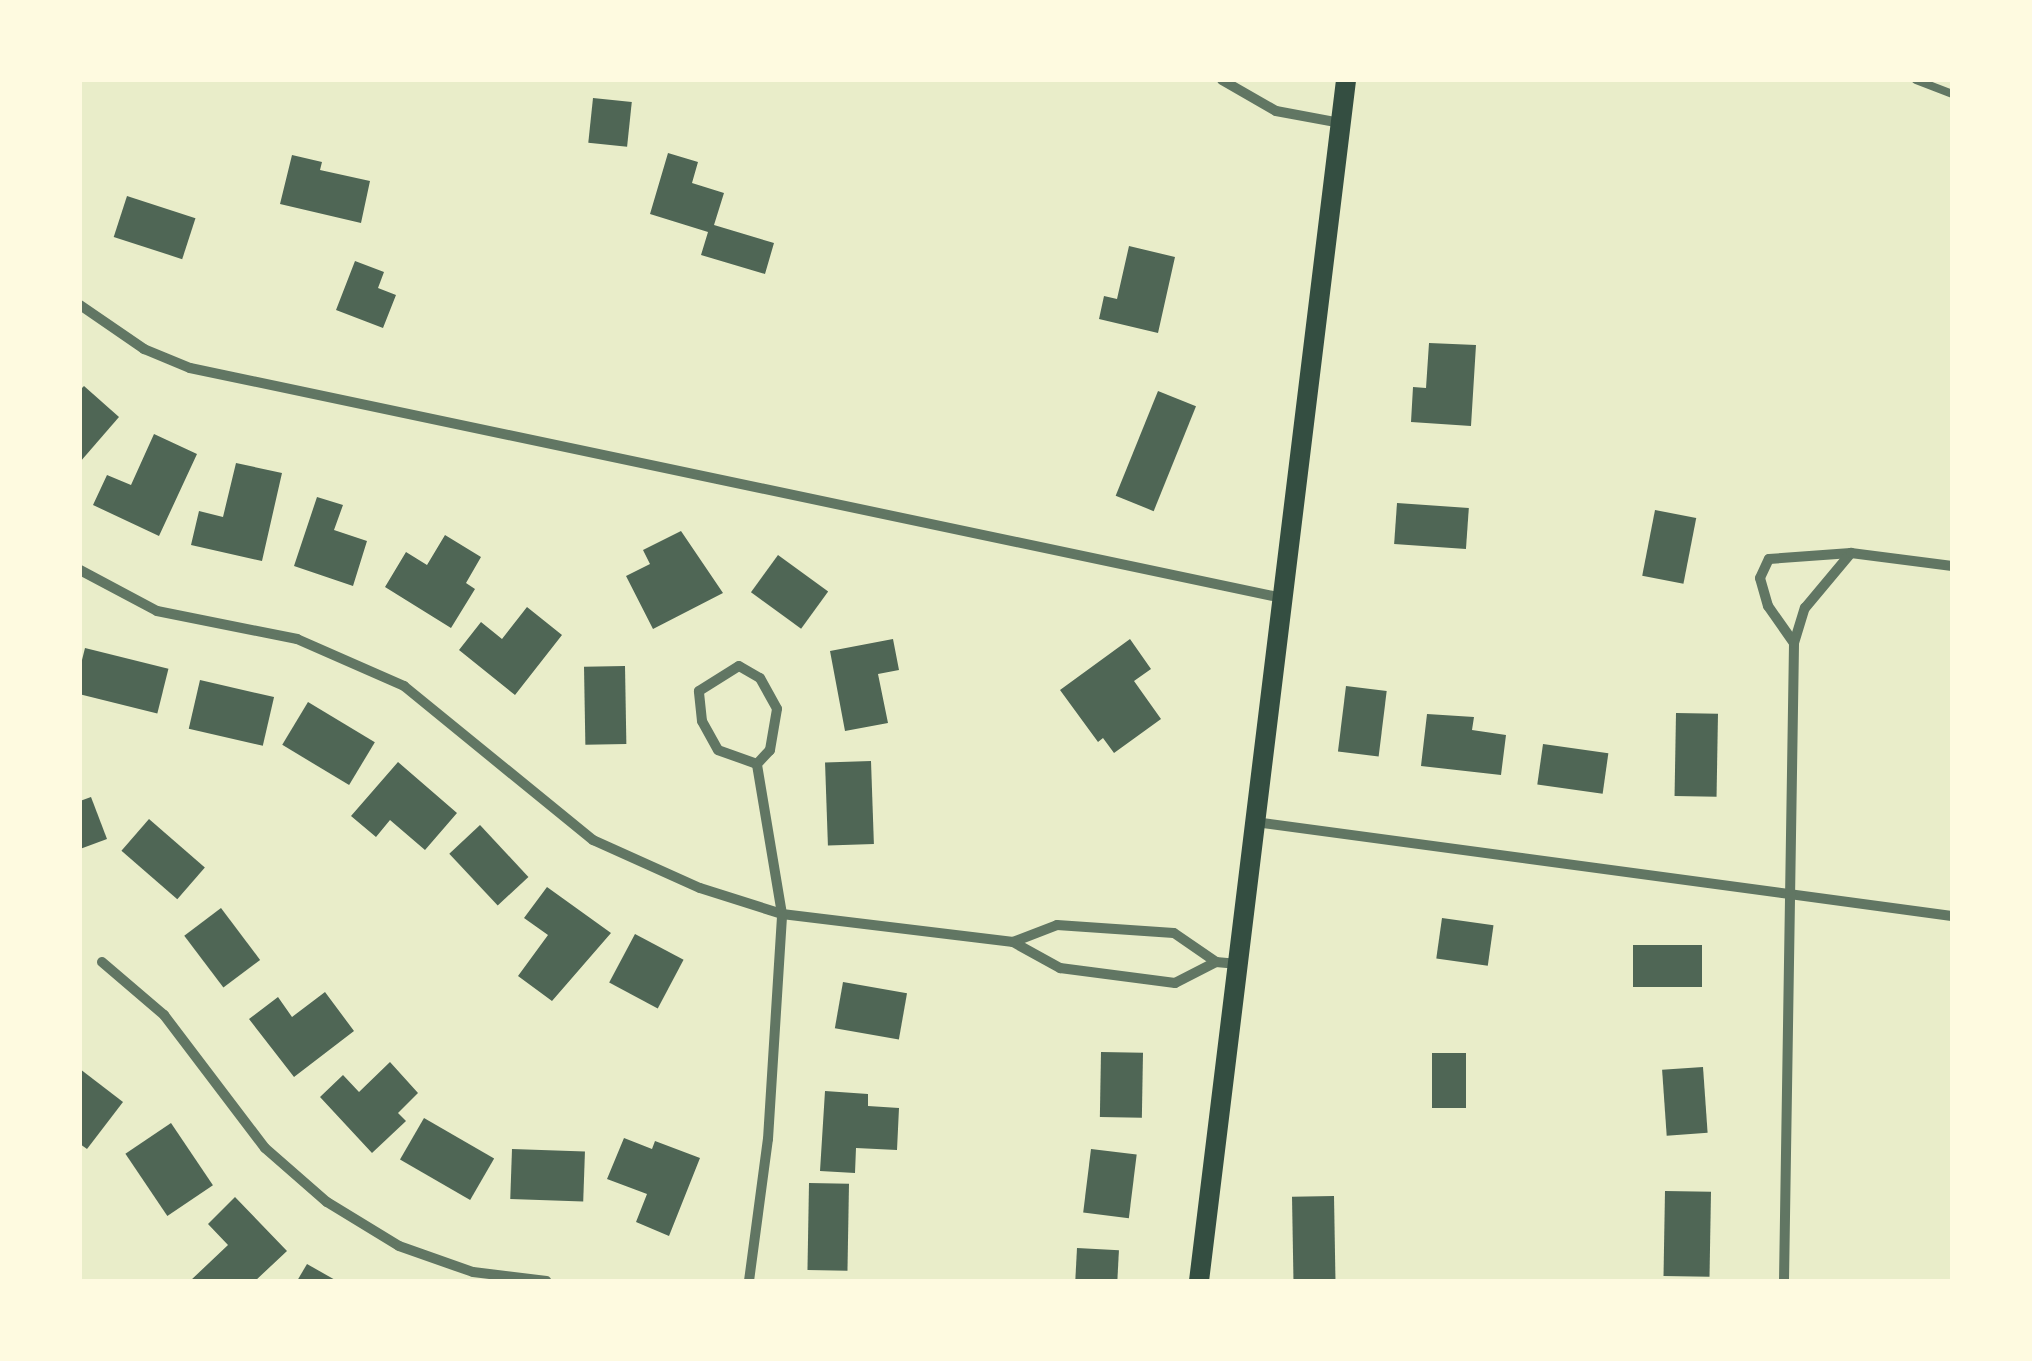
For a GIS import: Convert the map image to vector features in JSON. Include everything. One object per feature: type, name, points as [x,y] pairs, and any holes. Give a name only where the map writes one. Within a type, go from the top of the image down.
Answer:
[{"type":"main road","points":[[1199,1281],[1346,80]]},
{"type":"street","points":[[1222,80],[1238,95],[1276,111],[1340,122]]},
{"type":"street","points":[[80,305],[144,350],[190,368],[1284,598]]},
{"type":"street","points":[[1794,643],[1768,606],[1760,578],[1769,559],[1851,552],[1952,566]]},
{"type":"street","points":[[1784,1281],[1786,895],[1794,643],[1805,608],[1851,552]]},
{"type":"street","points":[[80,570],[157,612],[297,639],[372,670],[446,715],[593,840],[700,888],[782,914],[1013,942],[1060,968],[1175,984],[1216,962]]},
{"type":"street","points":[[739,666],[760,678],[777,708],[770,750],[757,764],[718,750],[702,721],[699,691],[739,666]]},
{"type":"street","points":[[748,1281],[768,1139],[782,914],[757,764]]},
{"type":"street","points":[[1255,822],[1952,916]]},
{"type":"street","points":[[1013,942],[1057,926],[1174,933],[1216,962],[1239,964]]},
{"type":"street","points":[[102,962],[164,1015],[265,1148],[327,1202],[418,1252],[473,1272],[546,1281]]},
{"type":"lane","points":[[1916,80],[1952,94]]},
{"type":"building","points":[[593,98],[632,102],[627,147],[588,143]]},
{"type":"building","points":[[668,153],[698,162],[692,183],[724,193],[714,225],[774,243],[765,274],[701,255],[708,232],[650,214]]},
{"type":"building","points":[[292,155],[322,162],[320,170],[370,181],[361,223],[280,204]]},
{"type":"building","points":[[127,196],[195,218],[182,259],[114,237]]},
{"type":"building","points":[[1129,246],[1175,257],[1158,333],[1099,319],[1104,296],[1117,299]]},
{"type":"building","points":[[355,261],[384,272],[378,288],[396,295],[383,328],[336,310]]},
{"type":"building","points":[[1429,343],[1476,345],[1471,426],[1411,422],[1413,387],[1426,388]]},
{"type":"building","points":[[84,386],[119,417],[80,462],[80,390]]},
{"type":"building","points":[[1158,391],[1196,406],[1154,511],[1116,496]]},
{"type":"building","points":[[154,434],[197,454],[159,536],[93,505],[107,475],[131,485]]},
{"type":"building","points":[[236,463],[282,473],[262,561],[191,545],[199,511],[223,517]]},
{"type":"building","points":[[317,497],[343,505],[334,530],[367,541],[353,586],[294,566]]},
{"type":"building","points":[[1397,503],[1469,508],[1466,549],[1394,544]]},
{"type":"building","points":[[1655,510],[1696,518],[1683,584],[1642,576]]},
{"type":"building","points":[[681,531],[723,593],[653,629],[626,576],[650,564],[643,550]]},
{"type":"building","points":[[445,535],[481,557],[466,583],[475,589],[451,628],[385,587],[406,552],[427,565]]},
{"type":"building","points":[[778,555],[828,591],[801,629],[751,592]]},
{"type":"building","points":[[527,607],[562,635],[515,695],[459,650],[481,622],[502,639]]},
{"type":"building","points":[[893,639],[899,670],[878,674],[888,723],[845,731],[830,651]]},
{"type":"building","points":[[1130,639],[1151,669],[1134,681],[1161,719],[1114,753],[1103,738],[1098,742],[1060,690]]},
{"type":"building","points":[[85,648],[168,669],[157,713],[80,694]]},
{"type":"building","points":[[625,666],[626,744],[585,745],[584,667]]},
{"type":"building","points":[[200,680],[274,697],[263,746],[189,729]]},
{"type":"building","points":[[1346,686],[1387,691],[1379,757],[1338,752]]},
{"type":"building","points":[[308,702],[375,742],[349,785],[282,745]]},
{"type":"building","points":[[1676,713],[1718,714],[1717,797],[1675,796]]},
{"type":"building","points":[[1427,714],[1474,717],[1472,730],[1506,735],[1501,775],[1421,766]]},
{"type":"building","points":[[1543,744],[1608,753],[1603,794],[1537,785]]},
{"type":"building","points":[[871,761],[874,844],[828,846],[825,763]]},
{"type":"building","points":[[398,762],[457,813],[425,850],[390,820],[376,837],[351,816]]},
{"type":"building","points":[[91,797],[107,839],[80,849],[80,801]]},
{"type":"building","points":[[149,819],[205,868],[177,899],[121,851]]},
{"type":"building","points":[[480,825],[528,877],[498,906],[449,854]]},
{"type":"building","points":[[547,887],[611,933],[552,1001],[518,976],[548,935],[524,918]]},
{"type":"building","points":[[221,908],[260,960],[223,988],[184,936]]},
{"type":"building","points":[[1442,918],[1493,925],[1488,966],[1436,959]]},
{"type":"building","points":[[635,934],[684,960],[658,1008],[609,983]]},
{"type":"building","points":[[1633,945],[1702,945],[1702,987],[1633,987]]},
{"type":"building","points":[[843,982],[907,993],[899,1040],[835,1028]]},
{"type":"building","points":[[325,992],[354,1031],[294,1077],[249,1019],[278,997],[292,1017]]},
{"type":"building","points":[[1101,1052],[1143,1053],[1142,1118],[1100,1117]]},
{"type":"building","points":[[1432,1053],[1466,1053],[1466,1108],[1432,1108]]},
{"type":"building","points":[[390,1062],[418,1093],[398,1113],[406,1121],[372,1153],[320,1097],[343,1075],[359,1092]]},
{"type":"building","points":[[1703,1067],[1708,1133],[1667,1136],[1662,1070]]},
{"type":"building","points":[[80,1069],[123,1102],[87,1149],[80,1144]]},
{"type":"building","points":[[825,1091],[868,1094],[868,1106],[899,1108],[897,1150],[856,1148],[855,1173],[820,1171]]},
{"type":"building","points":[[424,1118],[494,1158],[470,1200],[400,1160]]},
{"type":"building","points":[[171,1123],[213,1185],[167,1216],[125,1154]]},
{"type":"building","points":[[624,1138],[652,1149],[655,1141],[700,1158],[669,1236],[636,1222],[647,1194],[607,1179]]},
{"type":"building","points":[[512,1149],[585,1152],[583,1202],[510,1199]]},
{"type":"building","points":[[1091,1149],[1137,1155],[1129,1218],[1083,1213]]},
{"type":"building","points":[[809,1183],[849,1184],[847,1271],[807,1270]]},
{"type":"building","points":[[1665,1191],[1711,1192],[1710,1277],[1664,1276]]},
{"type":"building","points":[[1334,1196],[1335,1281],[1293,1281],[1292,1197]]},
{"type":"building","points":[[235,1197],[287,1251],[255,1281],[190,1281],[228,1245],[208,1224]]},
{"type":"building","points":[[1077,1248],[1119,1250],[1117,1281],[1075,1281]]},
{"type":"building","points":[[307,1264],[337,1281],[297,1281]]}]
